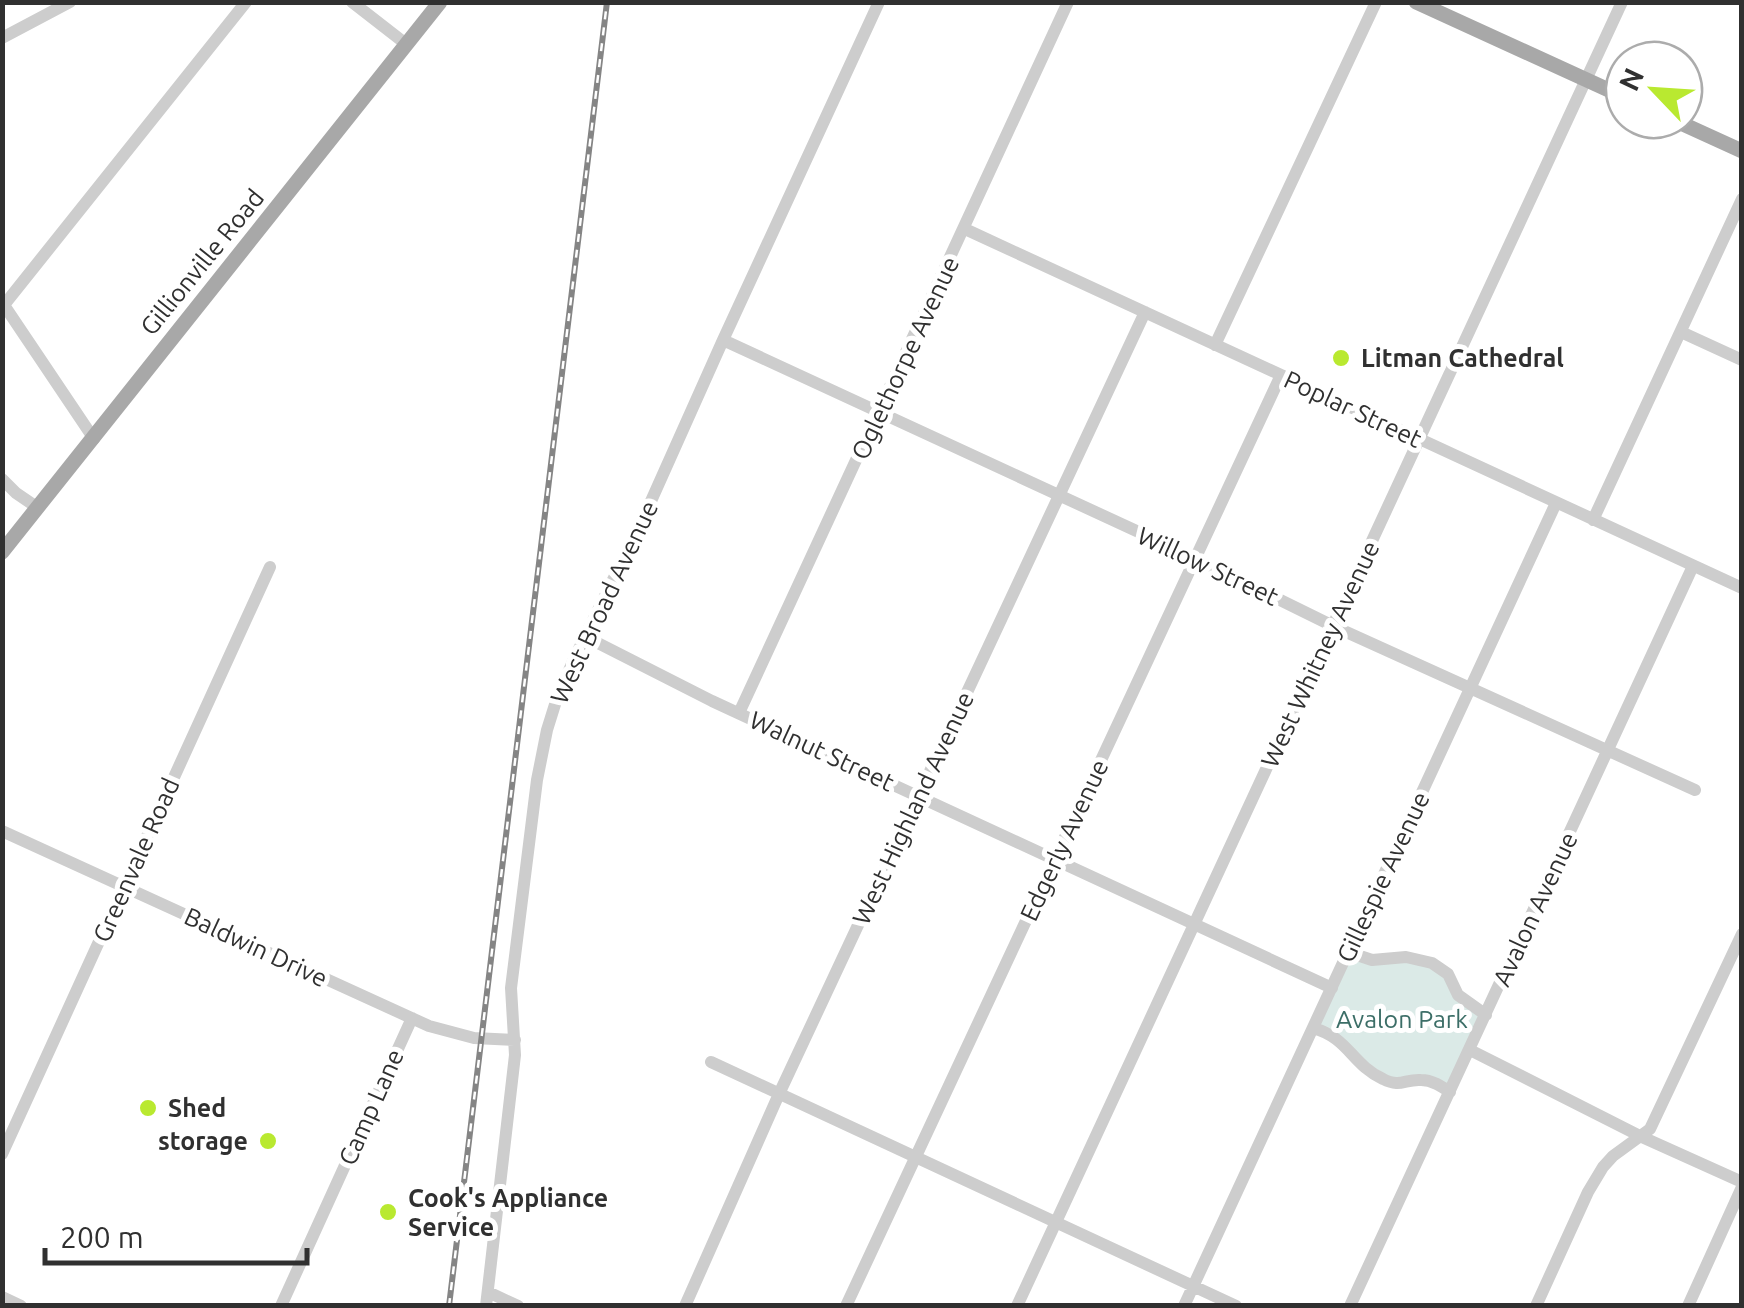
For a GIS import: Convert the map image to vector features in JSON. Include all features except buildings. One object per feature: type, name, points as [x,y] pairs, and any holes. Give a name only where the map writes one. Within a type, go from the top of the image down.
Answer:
[{"type":"main road","name":"Gillionville Road","points":[[2,552],[440,2]]},
{"type":"main road","points":[[1416,2],[1604,87]]},
{"type":"main road","points":[[1704,134],[1742,151]]},
{"type":"street","points":[[2,38],[70,2]]},
{"type":"street","points":[[94,439],[3,304],[246,2]]},
{"type":"street","points":[[352,2],[406,44]]},
{"type":"street","name":"West Broad Avenue","points":[[487,1299],[515,1040],[511,988],[547,730],[557,698],[879,2]]},
{"type":"street","name":"Oglethorpe Avenue","points":[[739,713],[1068,2]]},
{"type":"street","points":[[1215,345],[1376,2]]},
{"type":"street","name":"West Whitney Avenue","points":[[1017,1306],[1622,2]]},
{"type":"street","points":[[1593,520],[1742,200]]},
{"type":"street","name":"Poplar Street","points":[[964,229],[1742,588]]},
{"type":"street","name":"West Highland Avenue","points":[[685,1306],[779,1094],[1144,312]]},
{"type":"street","points":[[1680,332],[1742,360]]},
{"type":"street","name":"Willow Street","points":[[722,340],[1196,558],[1332,626],[1695,790]]},
{"type":"street","name":"Edgerly Avenue","points":[[846,1306],[1281,375]]},
{"type":"street","points":[[2,479],[38,508]]},
{"type":"street","name":"Gillespie Avenue","points":[[1184,1306],[1556,503]]},
{"type":"street","name":"Avalon Avenue","points":[[1350,1306],[1693,566]]},
{"type":"street","name":"Greenvale Road","points":[[2,1154],[270,567]]},
{"type":"street","name":"Walnut Street","points":[[586,637],[739,713],[1332,988]]},
{"type":"street","name":"Baldwin Drive","points":[[2,831],[412,1018],[461,1036],[515,1040]]},
{"type":"street","points":[[1536,1306],[1602,1167],[1650,1130],[1742,934]]},
{"type":"street","points":[[1348,952],[1372,960],[1406,957],[1432,963],[1448,974],[1458,995],[1486,1015]]},
{"type":"street","name":"Camp Lane","points":[[282,1306],[412,1018]]},
{"type":"street","points":[[1313,1028],[1336,1037],[1357,1063],[1384,1080],[1397,1085],[1420,1080],[1450,1092]]},
{"type":"street","points":[[1470,1050],[1742,1185],[1688,1306]]},
{"type":"street","points":[[710,1062],[1236,1306]]},
{"type":"street","points":[[2,1297],[22,1306]]},
{"type":"street","points":[[487,1299],[518,1306]]},
{"type":"green space","name":"Avalon Park","points":[[1349,953],[1431,964],[1484,1015],[1450,1090],[1438,1082],[1397,1083],[1315,1027]]},
{"type":"railway","points":[[449,1306],[607,2]]},
{"type":"place","name":"Litman Cathedral","points":[[1341,358]]},
{"type":"place","name":"Shed","points":[[148,1108]]},
{"type":"place","name":"storage","points":[[268,1141]]},
{"type":"place","name":"Cook's Appliance Service","points":[[388,1212]]}]
